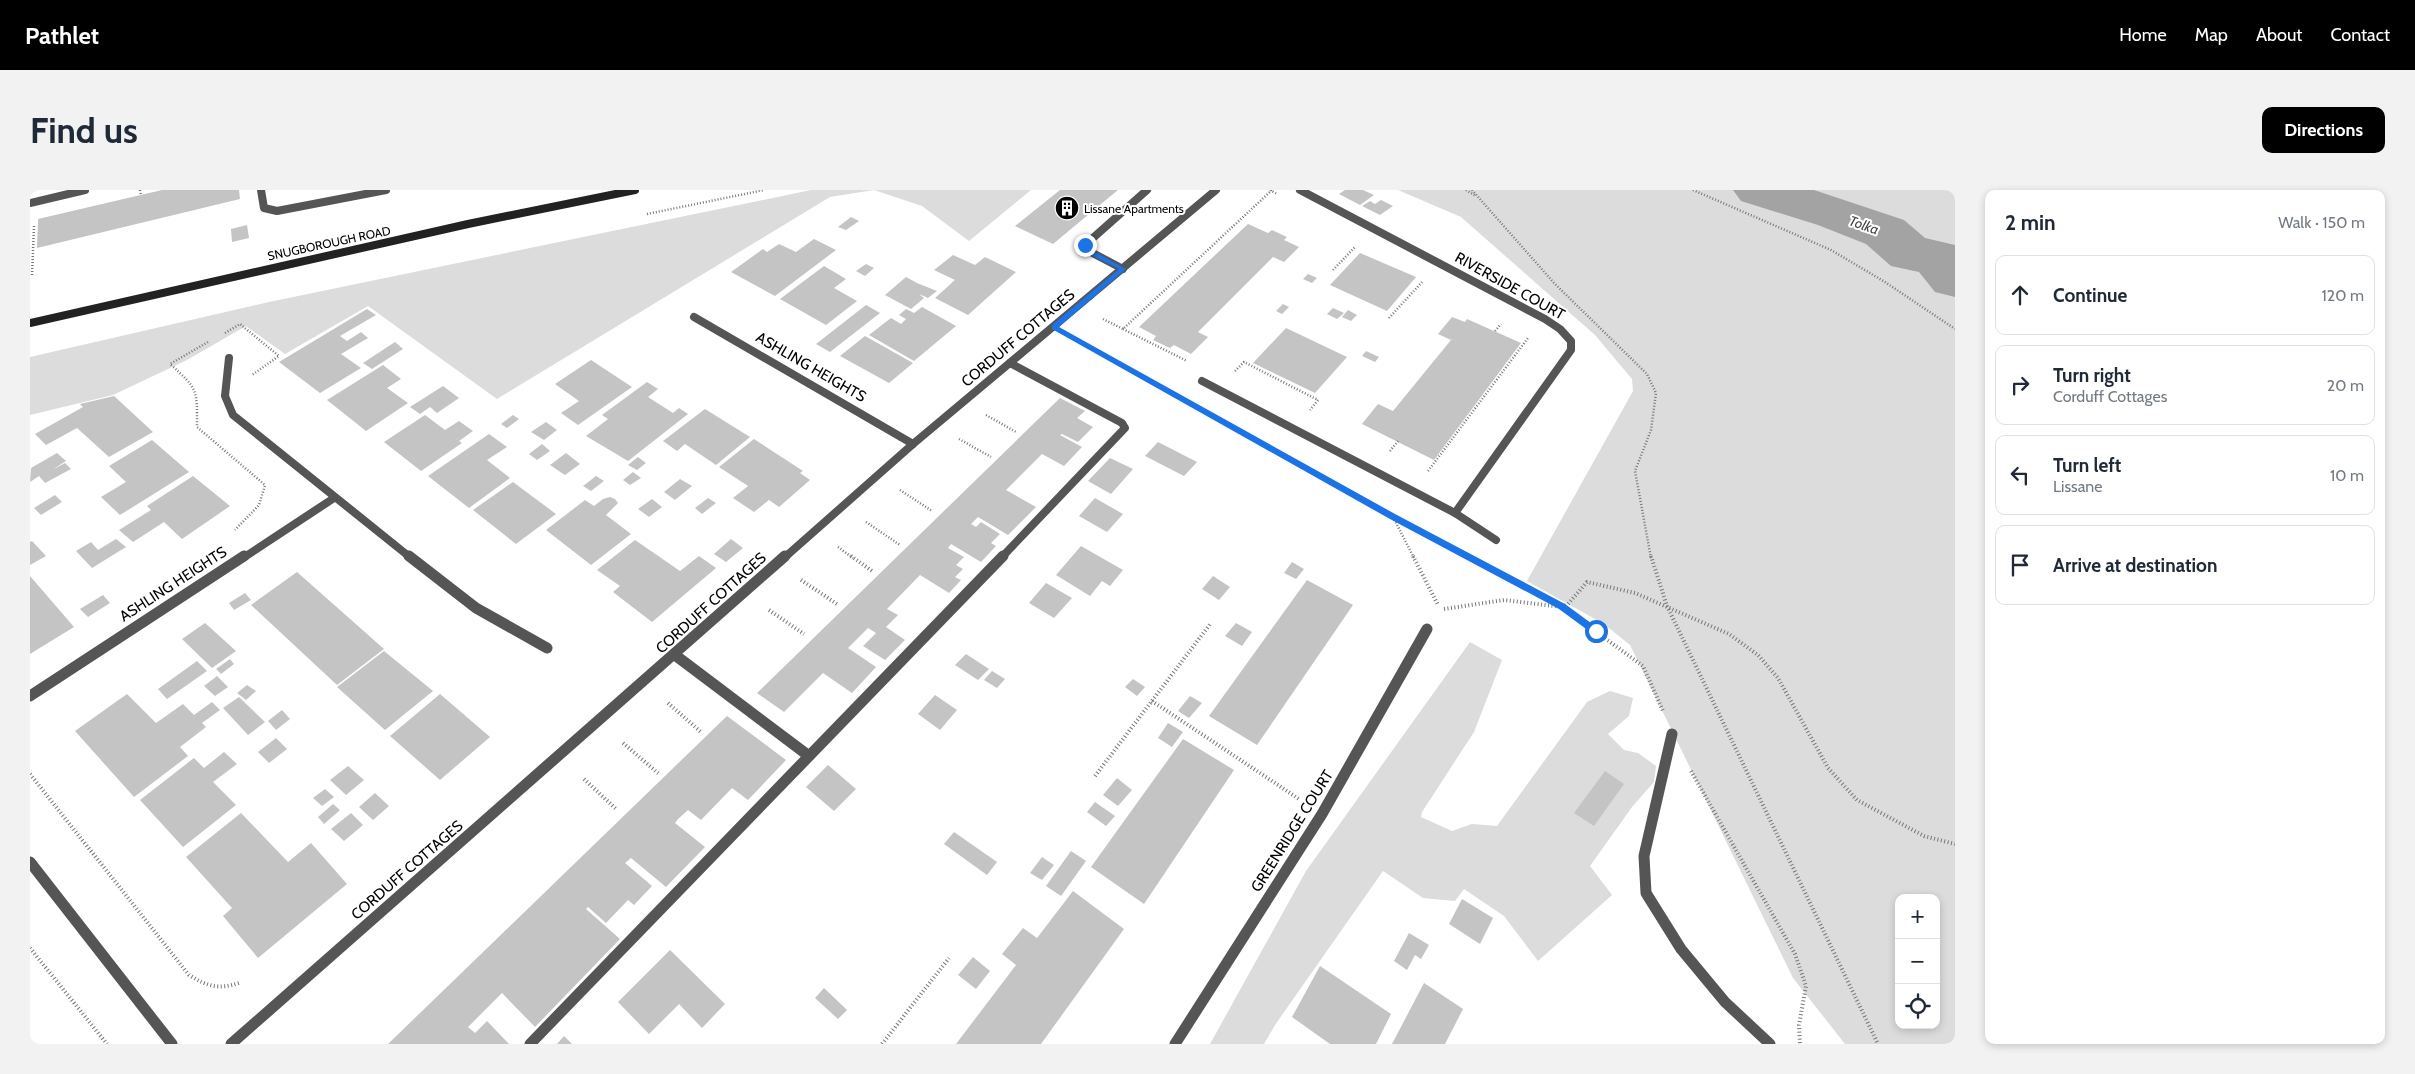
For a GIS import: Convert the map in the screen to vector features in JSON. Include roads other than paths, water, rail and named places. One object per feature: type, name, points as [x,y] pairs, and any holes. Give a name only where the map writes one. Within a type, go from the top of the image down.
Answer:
[{"type":"main road","name":"SNUGBOROUGH ROAD","points":[[30,322],[459,226],[635,190]]},
{"type":"street","points":[[33,203],[52,194],[85,190]]},
{"type":"street","points":[[261,190],[264,208],[277,211],[386,190]]},
{"type":"street","points":[[1123,269],[1085,249],[1085,245],[1147,190]]},
{"type":"street","name":"CORDUFF COTTAGES","points":[[231,1044],[675,655],[912,444],[1216,190]]},
{"type":"street","name":"RIVERSIDE COURT","points":[[1300,190],[1545,319],[1560,329],[1571,341],[1571,350],[1455,513]]},
{"type":"street","name":"ASHLING HEIGHTS","points":[[694,318],[912,444]]},
{"type":"street","points":[[229,358],[225,396],[233,415],[334,498],[476,608],[499,623],[525,633],[547,648]]},
{"type":"street","points":[[530,1044],[1125,428],[1122,423],[1010,363]]},
{"type":"street","points":[[1202,381],[1455,513],[1496,540]]},
{"type":"street","name":"ASHLING HEIGHTS","points":[[30,696],[334,498]]},
{"type":"street","name":"GREENRIDGE COURT","points":[[1175,1044],[1322,814],[1428,629]]},
{"type":"street","points":[[675,655],[808,756]]},
{"type":"street","points":[[1672,734],[1644,856],[1646,893],[1681,949],[1712,987],[1725,1002],[1770,1044]]},
{"type":"street","points":[[30,862],[172,1044]]},
{"type":"waterway","name":"Tolka","points":[[1759,190],[1837,214],[1885,232],[1910,254],[1936,257],[1955,279]]},
{"type":"place","name":"Lissane Apartments","points":[[1067,208]]}]
